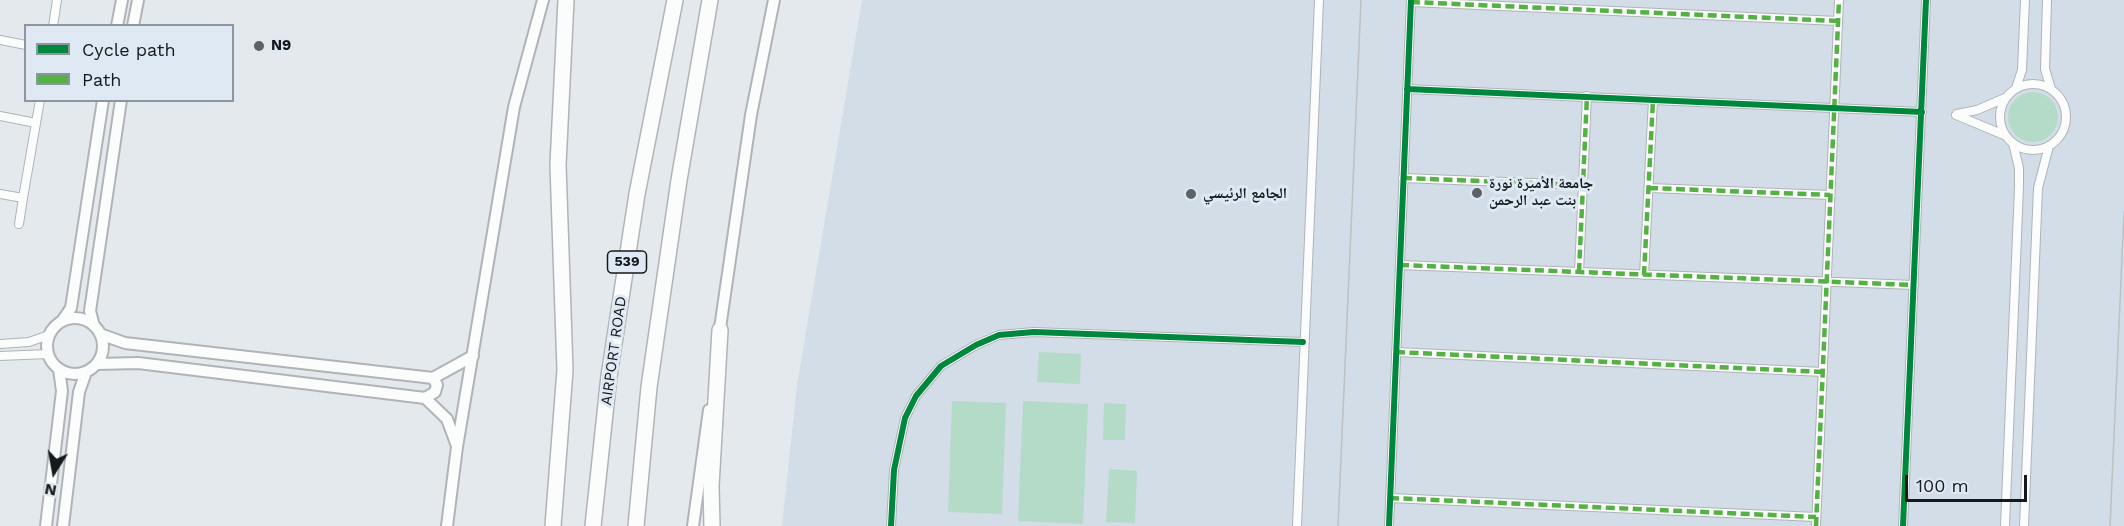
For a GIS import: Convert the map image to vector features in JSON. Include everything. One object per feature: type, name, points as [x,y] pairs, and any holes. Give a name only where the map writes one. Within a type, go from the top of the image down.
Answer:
[{"type":"highway","points":[[553,526],[565,370],[558,165],[566,0]]},
{"type":"highway","name":"AIRPORT ROAD","points":[[593,526],[610,364],[638,194],[675,0]]},
{"type":"highway","name":"539","points":[[636,526],[649,387],[679,180],[710,0]]},
{"type":"highway","points":[[712,526],[711,486],[720,330]]},
{"type":"street","points":[[53,24],[57,0]]},
{"type":"street","points":[[117,24],[122,0]]},
{"type":"street","points":[[133,24],[138,0]]},
{"type":"street","points":[[447,526],[457,447],[514,106],[543,0]]},
{"type":"street","points":[[693,526],[751,115],[774,0]]},
{"type":"street","points":[[1297,526],[1319,0]]},
{"type":"street","points":[[1816,526],[1839,0]]},
{"type":"street","points":[[1903,526],[1926,0]]},
{"type":"street","points":[[2016,88],[2022,70],[2025,0]]},
{"type":"street","points":[[2024,526],[2038,188],[2049,146],[2063,132],[2066,123],[2064,103],[2051,89],[2045,69],[2048,0]]},
{"type":"street","points":[[1389,526],[1411,1],[1838,21]]},
{"type":"street","points":[[0,40],[24,45]]},
{"type":"street","points":[[2049,146],[2031,150],[2013,143],[2005,135],[1956,115],[1977,110],[2005,98],[2016,88],[2034,83],[2051,89]]},
{"type":"street","points":[[1407,88],[1922,112]]},
{"type":"street","points":[[1579,272],[1587,96]]},
{"type":"street","points":[[2005,98],[1999,116],[2005,135]]},
{"type":"street","points":[[1644,275],[1653,100]]},
{"type":"street","points":[[19,224],[40,102]]},
{"type":"street","points":[[0,344],[29,342],[49,335],[71,308],[103,102]]},
{"type":"street","points":[[97,364],[103,346],[90,311],[121,102]]},
{"type":"street","points":[[0,116],[36,123]]},
{"type":"street","points":[[2006,526],[2019,187],[2019,168],[2013,143]]},
{"type":"street","points":[[1404,178],[1583,185]]},
{"type":"street","points":[[1649,188],[1830,195]]},
{"type":"street","points":[[0,194],[23,198]]},
{"type":"street","points":[[1400,265],[1914,285]]},
{"type":"street","points":[[62,321],[80,318],[97,330],[125,344],[434,378],[473,356]]},
{"type":"street","points":[[891,526],[894,470],[905,418],[916,396],[941,366],[976,345],[999,335],[1044,332],[1304,342]]},
{"type":"street","points":[[46,526],[62,391],[59,369],[48,354],[49,335]]},
{"type":"street","points":[[1396,352],[1822,372]]},
{"type":"street","points":[[0,356],[48,354]]},
{"type":"street","points":[[59,369],[68,373],[86,372],[97,364],[138,363],[425,398],[447,418],[457,447]]},
{"type":"street","points":[[63,526],[79,393],[86,372]]},
{"type":"street","points":[[425,398],[435,392],[437,385],[434,378]]},
{"type":"street","points":[[1390,498],[1816,517]]},
{"type":"shaded area","name":"جامعة الأميرة نورة بنت عبد الرحمن","points":[[862,0],[2124,0],[2124,526],[782,526],[797,385]]},
{"type":"green space","points":[[2033,92],[2051,99],[2058,117],[2051,135],[2033,142],[2015,135],[2008,117],[2015,99]]},
{"type":"green space","points":[[1039,352],[1081,354],[1080,384],[1037,382]]},
{"type":"green space","points":[[952,401],[1006,403],[1002,514],[948,512]]},
{"type":"green space","points":[[1023,401],[1088,404],[1083,524],[1018,521]]},
{"type":"green space","points":[[1104,403],[1126,404],[1125,440],[1103,440]]},
{"type":"green space","points":[[1109,469],[1137,471],[1135,523],[1106,522]]},
{"type":"tram line","points":[[1338,526],[1361,0]]},
{"type":"tram line","points":[[2110,526],[2124,212]]},
{"type":"marked path","points":[[1816,526],[1839,0]]},
{"type":"marked path","points":[[1411,2],[1838,21]]},
{"type":"marked path","points":[[1579,272],[1587,96]]},
{"type":"marked path","points":[[1644,275],[1653,100]]},
{"type":"marked path","points":[[1403,178],[1583,185]]},
{"type":"marked path","points":[[1649,188],[1830,195]]},
{"type":"marked path","points":[[1400,265],[1914,285]]},
{"type":"marked path","points":[[1396,352],[1823,372]]},
{"type":"marked path","points":[[1390,498],[1816,517]]},
{"type":"cycle path","points":[[1389,526],[1411,0]]},
{"type":"cycle path","points":[[1903,526],[1926,0]]},
{"type":"cycle path","points":[[1407,89],[1922,112]]},
{"type":"cycle path","points":[[891,526],[894,470],[905,418],[916,396],[941,366],[976,345],[999,335],[1034,332],[1303,342]]},
{"type":"place","name":"N9","points":[[259,46]]},
{"type":"place","name":"جامعة الأميرة نورة بنت عبد الرحمن","points":[[1477,193]]},
{"type":"place","name":"الجامع الرئيسي","points":[[1191,194]]}]
